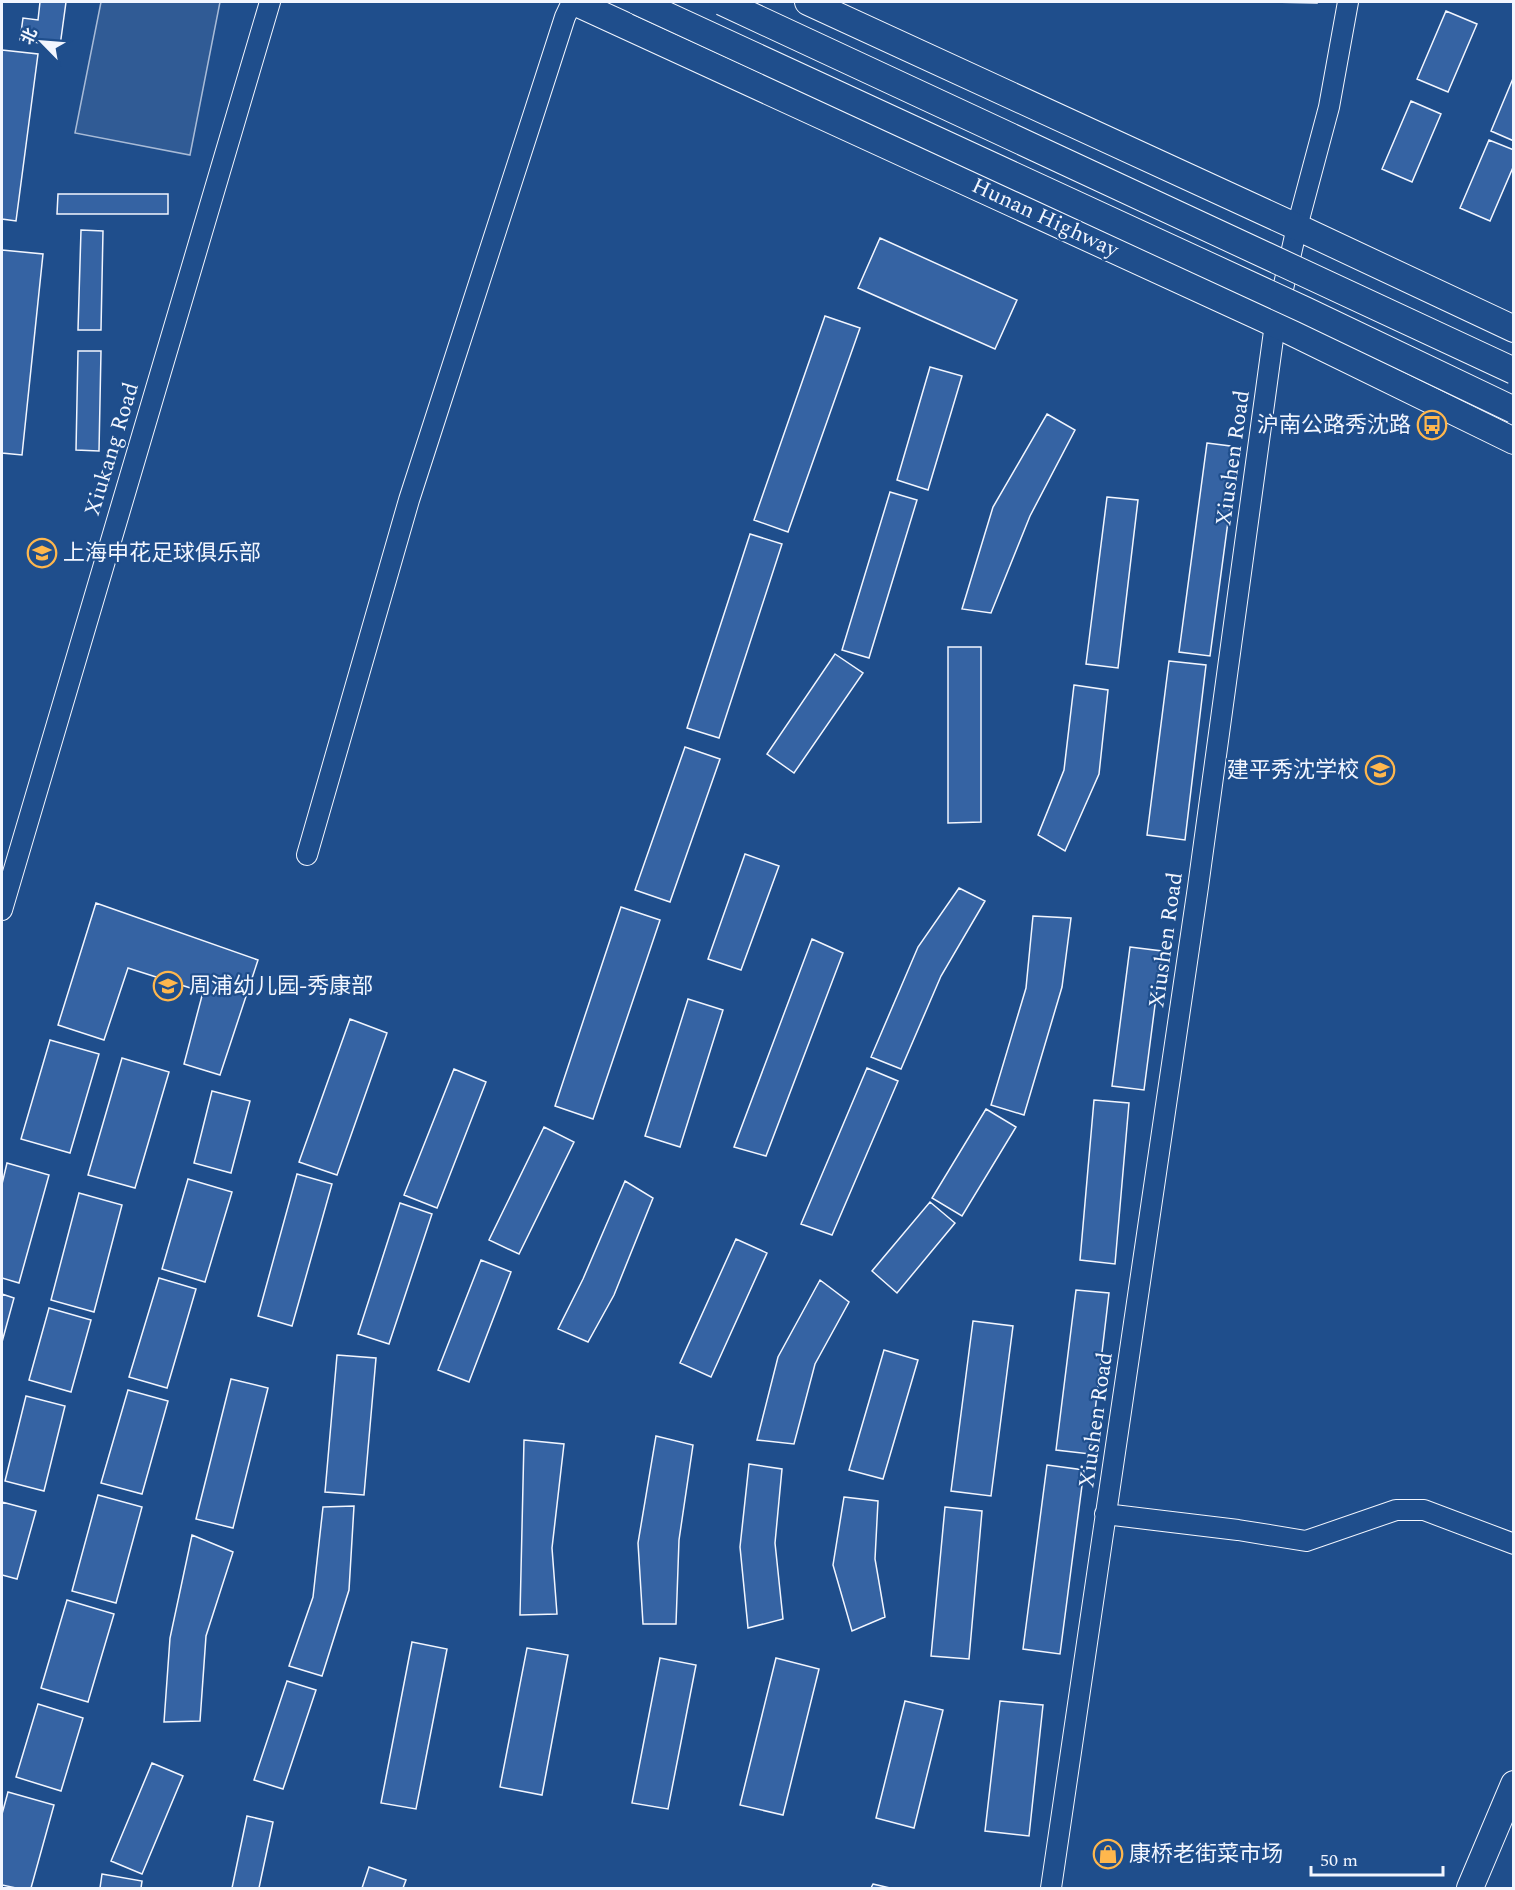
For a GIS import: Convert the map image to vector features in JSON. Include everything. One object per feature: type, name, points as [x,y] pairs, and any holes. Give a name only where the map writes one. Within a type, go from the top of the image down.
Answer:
[{"type":"main road","name":"Hunan Highway","points":[[573,2],[1275,324],[1514,441]]},
{"type":"main road","points":[[638,2],[1305,310],[1514,410]]},
{"type":"main road","points":[[723,2],[1514,371]]},
{"type":"main road","points":[[808,2],[1297,226],[1514,329]]},
{"type":"main road","points":[[1470,1888],[1514,1784]]},
{"type":"street","name":"Xiukang Road","points":[[2,910],[270,2]]},
{"type":"street","points":[[307,855],[408,500],[565,17],[573,2]]},
{"type":"street","name":"Xiushen Road","points":[[1051,1888],[1198,887],[1275,324],[1297,226],[1329,107],[1348,2]]},
{"type":"street","points":[[1105,1515],[1238,1530],[1306,1541],[1396,1510],[1424,1510],[1514,1544]]},
{"type":"shaded area","points":[[101,2],[220,2],[190,155],[75,133]]},
{"type":"building","points":[[40,2],[66,2],[60,46],[20,40],[23,18],[38,20]]},
{"type":"building","points":[[1269,2],[1317,2],[1317,3]]},
{"type":"building","points":[[1446,11],[1477,24],[1448,92],[1417,79]]},
{"type":"building","points":[[2,50],[38,54],[16,221],[2,219]]},
{"type":"building","points":[[1514,76],[1514,141],[1491,131]]},
{"type":"building","points":[[1411,101],[1441,114],[1412,182],[1382,169]]},
{"type":"building","points":[[1489,140],[1514,150],[1514,165],[1490,221],[1460,208]]},
{"type":"building","points":[[58,194],[168,194],[168,214],[57,214]]},
{"type":"building","points":[[81,230],[103,231],[101,330],[78,330]]},
{"type":"building","points":[[880,238],[1017,300],[995,349],[858,288]]},
{"type":"building","points":[[2,250],[43,254],[22,455],[2,453]]},
{"type":"building","points":[[825,316],[860,328],[788,532],[754,520]]},
{"type":"building","points":[[78,351],[101,351],[99,451],[76,450]]},
{"type":"building","points":[[930,367],[962,376],[928,490],[897,480]]},
{"type":"building","points":[[1047,414],[1075,430],[1030,516],[991,613],[962,609],[993,507]]},
{"type":"building","points":[[1207,443],[1238,447],[1210,656],[1179,652]]},
{"type":"building","points":[[890,492],[917,500],[869,658],[842,650]]},
{"type":"building","points":[[1107,497],[1138,500],[1118,668],[1086,664]]},
{"type":"building","points":[[750,534],[782,544],[719,738],[687,728]]},
{"type":"building","points":[[948,647],[981,647],[981,822],[948,823]]},
{"type":"building","points":[[835,654],[863,673],[794,773],[767,754]]},
{"type":"building","points":[[1169,661],[1206,665],[1185,840],[1147,835]]},
{"type":"building","points":[[1074,685],[1108,690],[1099,774],[1065,851],[1038,835],[1064,770]]},
{"type":"building","points":[[685,747],[720,759],[670,902],[635,890]]},
{"type":"building","points":[[745,854],[779,866],[741,970],[708,959]]},
{"type":"building","points":[[959,888],[985,901],[941,976],[901,1069],[871,1057],[918,947]]},
{"type":"building","points":[[96,903],[258,960],[220,1075],[184,1064],[203,992],[128,968],[104,1040],[58,1025]]},
{"type":"building","points":[[621,907],[660,920],[593,1119],[555,1106]]},
{"type":"building","points":[[1033,916],[1071,918],[1062,987],[1024,1115],[991,1105],[1026,988]]},
{"type":"building","points":[[812,939],[843,953],[766,1156],[734,1147]]},
{"type":"building","points":[[1130,947],[1162,951],[1144,1090],[1112,1086]]},
{"type":"building","points":[[688,999],[723,1010],[680,1147],[645,1136]]},
{"type":"building","points":[[350,1019],[387,1033],[337,1175],[299,1162]]},
{"type":"building","points":[[50,1040],[99,1054],[70,1153],[21,1139]]},
{"type":"building","points":[[122,1058],[169,1072],[135,1188],[88,1175]]},
{"type":"building","points":[[867,1068],[898,1081],[832,1235],[801,1224]]},
{"type":"building","points":[[454,1069],[486,1082],[437,1208],[404,1195]]},
{"type":"building","points":[[212,1091],[250,1101],[231,1173],[194,1163]]},
{"type":"building","points":[[1094,1100],[1129,1103],[1115,1264],[1080,1260]]},
{"type":"building","points":[[986,1109],[1016,1127],[962,1216],[932,1198]]},
{"type":"building","points":[[544,1127],[574,1142],[519,1254],[489,1240]]},
{"type":"building","points":[[7,1163],[49,1175],[19,1283],[2,1278],[2,1184]]},
{"type":"building","points":[[297,1174],[332,1184],[292,1326],[258,1316]]},
{"type":"building","points":[[188,1179],[232,1192],[205,1282],[162,1269]]},
{"type":"building","points":[[625,1181],[653,1198],[614,1295],[588,1342],[558,1329],[583,1279]]},
{"type":"building","points":[[79,1193],[122,1205],[94,1312],[51,1300]]},
{"type":"building","points":[[930,1202],[955,1223],[897,1293],[872,1271]]},
{"type":"building","points":[[400,1203],[432,1214],[389,1344],[358,1334]]},
{"type":"building","points":[[736,1239],[767,1253],[711,1377],[680,1363]]},
{"type":"building","points":[[481,1260],[511,1272],[469,1382],[438,1370]]},
{"type":"building","points":[[159,1278],[196,1289],[167,1388],[129,1377]]},
{"type":"building","points":[[820,1280],[849,1302],[815,1364],[794,1444],[757,1440],[778,1357]]},
{"type":"building","points":[[1076,1290],[1109,1293],[1090,1454],[1056,1450]]},
{"type":"building","points":[[2,1294],[14,1298],[2,1342]]},
{"type":"building","points":[[49,1308],[91,1320],[71,1392],[29,1380]]},
{"type":"building","points":[[973,1321],[1013,1326],[991,1496],[951,1491]]},
{"type":"building","points":[[884,1350],[918,1360],[883,1479],[849,1470]]},
{"type":"building","points":[[337,1355],[376,1358],[364,1495],[325,1492]]},
{"type":"building","points":[[231,1379],[268,1388],[233,1528],[196,1519]]},
{"type":"building","points":[[128,1390],[168,1401],[142,1494],[101,1483]]},
{"type":"building","points":[[26,1396],[65,1406],[44,1491],[5,1481]]},
{"type":"building","points":[[656,1436],[693,1445],[679,1540],[676,1624],[643,1624],[638,1543]]},
{"type":"building","points":[[524,1440],[564,1444],[552,1548],[557,1614],[520,1615]]},
{"type":"building","points":[[749,1464],[782,1469],[775,1543],[783,1619],[748,1628],[740,1547]]},
{"type":"building","points":[[1047,1465],[1084,1470],[1060,1654],[1023,1649]]},
{"type":"building","points":[[98,1495],[142,1507],[116,1603],[72,1591]]},
{"type":"building","points":[[844,1497],[878,1501],[875,1559],[885,1617],[852,1631],[833,1565]]},
{"type":"building","points":[[2,1502],[36,1511],[17,1579],[2,1575]]},
{"type":"building","points":[[354,1506],[349,1590],[322,1676],[289,1666],[313,1597],[323,1507]]},
{"type":"building","points":[[945,1507],[982,1511],[969,1659],[931,1656]]},
{"type":"building","points":[[192,1535],[233,1552],[206,1636],[200,1721],[164,1722],[170,1638]]},
{"type":"building","points":[[67,1600],[114,1614],[88,1702],[41,1688]]},
{"type":"building","points":[[412,1642],[447,1649],[416,1809],[381,1803]]},
{"type":"building","points":[[527,1648],[568,1655],[542,1795],[500,1787]]},
{"type":"building","points":[[660,1658],[696,1665],[668,1809],[632,1803]]},
{"type":"building","points":[[776,1658],[819,1669],[783,1815],[740,1805]]},
{"type":"building","points":[[287,1681],[316,1690],[283,1789],[254,1780]]},
{"type":"building","points":[[905,1701],[943,1710],[914,1828],[876,1818]]},
{"type":"building","points":[[1000,1701],[1043,1705],[1029,1836],[985,1831]]},
{"type":"building","points":[[38,1704],[83,1718],[61,1791],[16,1777]]},
{"type":"building","points":[[152,1763],[183,1776],[142,1874],[111,1861]]},
{"type":"building","points":[[8,1792],[54,1805],[31,1888],[2,1885],[2,1814]]},
{"type":"building","points":[[247,1816],[273,1822],[259,1888],[232,1888]]},
{"type":"building","points":[[369,1867],[406,1880],[403,1888],[362,1888]]},
{"type":"building","points":[[102,1874],[142,1881],[141,1888],[100,1888]]},
{"type":"building","points":[[873,1884],[890,1888],[871,1888]]},
{"type":"place","name":"沪南公路秀沈路","points":[[1432,425]]},
{"type":"place","name":"上海申花足球俱乐部","points":[[42,553]]},
{"type":"place","name":"建平秀沈学校","points":[[1380,770]]},
{"type":"place","name":"周浦幼儿园-秀康部","points":[[168,986]]},
{"type":"place","name":"康桥老街菜市场","points":[[1108,1854]]}]
